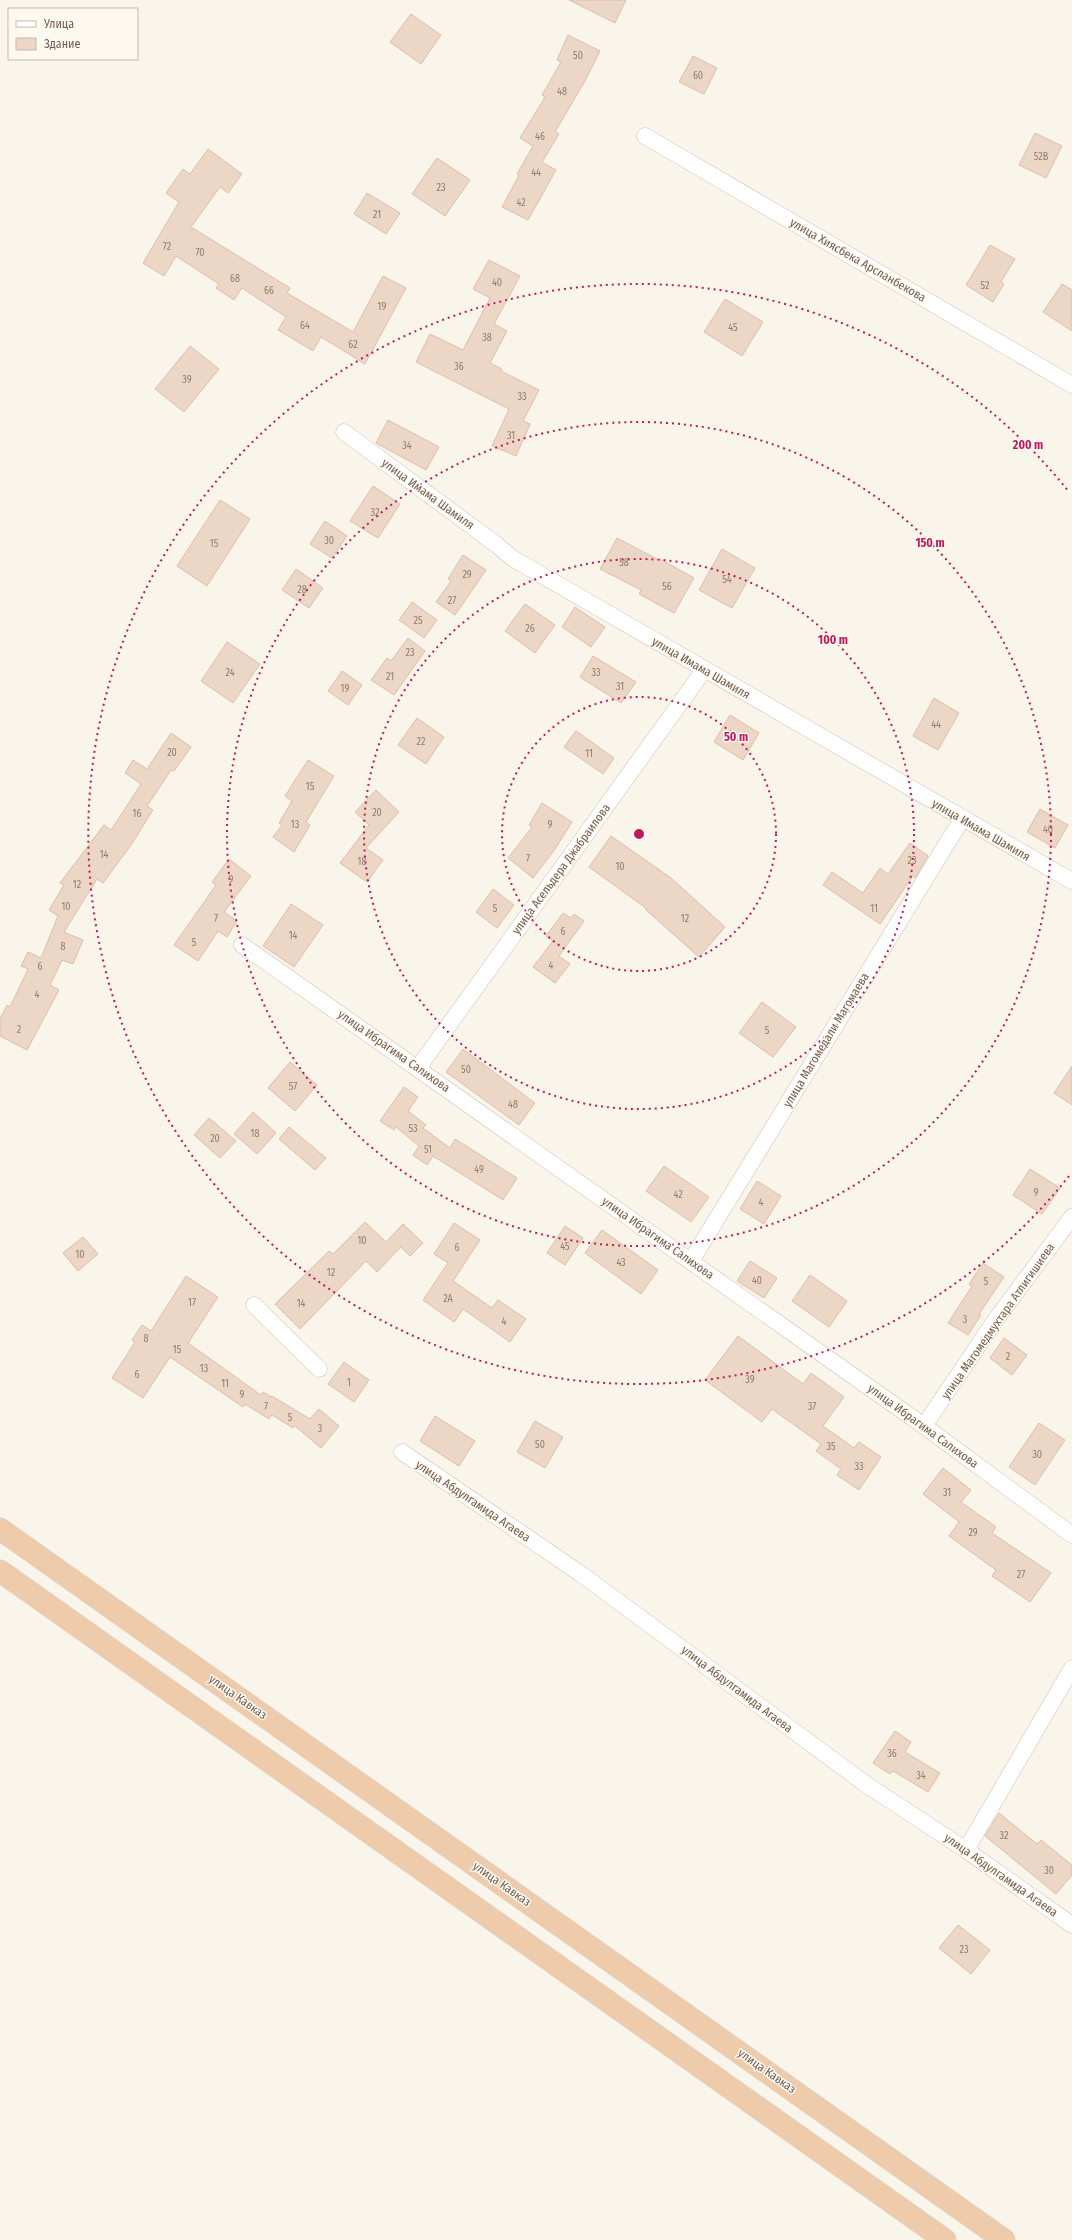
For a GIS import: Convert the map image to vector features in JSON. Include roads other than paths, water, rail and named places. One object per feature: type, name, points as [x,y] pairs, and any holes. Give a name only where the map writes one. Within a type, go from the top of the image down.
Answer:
[{"type":"highway","name":"улица Кавказ","points":[[0,1529],[1004,2240]]},
{"type":"highway","points":[[0,1571],[945,2240]]},
{"type":"street","name":"улица Хиясбека Арсланбекова","points":[[645,136],[1072,384]]},
{"type":"street","name":"улица Имама Шамиля","points":[[344,432],[497,545],[512,558],[962,819],[1070,875]]},
{"type":"street","name":"улица Асельдера Джабраилова","points":[[418,1068],[704,670]]},
{"type":"street","name":"улица Магомедали Магомаева","points":[[691,1261],[962,819]]},
{"type":"street","name":"улица Ибрагима Салихова","points":[[242,945],[924,1426],[1072,1535]]},
{"type":"street","name":"улица Магомедмухтара Атлигишиева","points":[[924,1426],[994,1322],[1072,1217]]},
{"type":"street","points":[[254,1305],[319,1369]]},
{"type":"street","name":"улица Абдулгамида Агаева","points":[[402,1452],[581,1574],[867,1785],[966,1850],[1072,1925]]},
{"type":"street","points":[[966,1850],[1072,1668]]}]
